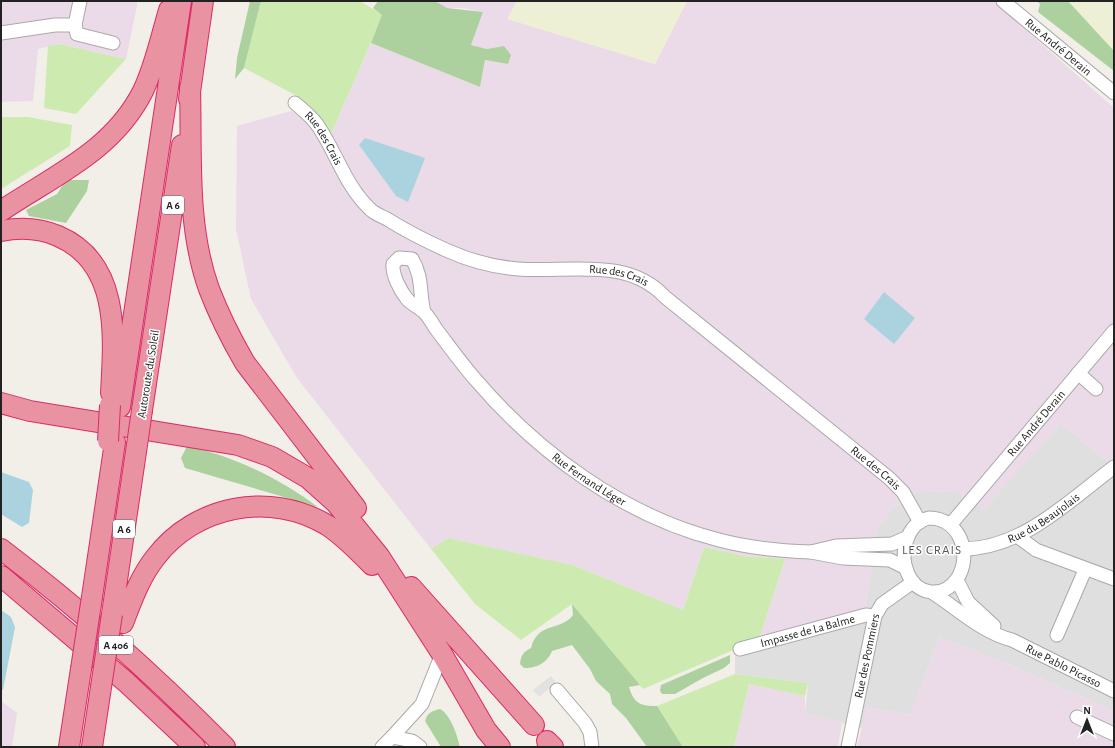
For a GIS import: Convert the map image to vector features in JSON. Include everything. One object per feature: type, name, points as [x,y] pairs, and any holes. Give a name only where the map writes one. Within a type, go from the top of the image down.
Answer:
[{"type":"highway","points":[[1,211],[80,163],[119,128],[143,92],[150,75],[172,1]]},
{"type":"highway","name":"Autoroute du Soleil","points":[[69,747],[103,525],[115,406],[181,1]]},
{"type":"highway","name":"Autoroute du Soleil","points":[[92,747],[101,687],[118,618],[137,445],[203,1]]},
{"type":"highway","points":[[190,87],[194,218],[203,266],[218,311],[245,363],[350,501],[414,600],[442,654],[486,730],[500,747]]},
{"type":"highway","points":[[1,231],[24,228],[52,234],[72,244],[82,252],[97,270],[106,290],[113,323],[115,406]]},
{"type":"highway","points":[[1,403],[30,411],[204,438],[257,451],[287,465],[321,488],[336,503],[414,600]]},
{"type":"highway","points":[[118,618],[133,596],[146,570],[171,540],[189,526],[209,516],[231,509],[254,506],[277,507],[295,511],[327,526],[355,547],[414,600],[534,725]]},
{"type":"highway","name":"A 406","points":[[1,549],[65,600],[149,673],[225,747]]},
{"type":"highway","name":"A 406","points":[[1,576],[120,677],[195,747]]},
{"type":"street","points":[[80,1],[75,25],[77,34],[113,43]]},
{"type":"street","name":"Rue André Derain","points":[[1003,1],[1114,92]]},
{"type":"street","points":[[1,32],[55,24],[75,25]]},
{"type":"street","name":"Rue des Crais","points":[[294,103],[305,111],[320,128],[349,183],[369,209],[404,229],[447,250],[478,262],[518,269],[579,268],[619,272],[636,276],[655,287],[664,297],[890,478],[903,492],[920,522]]},
{"type":"street","name":"Rue Fernand Léger","points":[[424,312],[439,326],[475,379],[532,438],[564,463],[600,487],[637,508],[695,533],[719,540],[757,548],[812,552],[836,552],[880,558],[890,560],[906,568]]},
{"type":"street","name":"Rue André Derain","points":[[954,519],[1114,331]]},
{"type":"street","points":[[1078,373],[1096,389]]},
{"type":"street","name":"Rue du Beaujolais","points":[[963,549],[988,546],[1016,536],[1046,518],[1114,467]]},
{"type":"street","points":[[935,518],[954,519],[963,549],[962,566],[957,580],[945,590],[933,593],[921,590],[913,582],[906,568],[904,552],[908,537],[920,522],[935,518]]},
{"type":"street","points":[[1016,536],[1036,550],[1085,570],[1114,579]]},
{"type":"street","name":"Rue Fernand Léger","points":[[836,552],[892,544],[908,537]]},
{"type":"street","points":[[1057,635],[1085,570]]},
{"type":"street","name":"Rue Pablo Picasso","points":[[957,580],[963,594],[974,609],[1012,640],[1114,691]]},
{"type":"street","name":"Rue des Pommiers","points":[[848,747],[875,616],[882,604],[913,582]]},
{"type":"street","name":"Rue Pablo Picasso","points":[[933,593],[989,630],[1003,638],[1012,640]]},
{"type":"street","name":"Impasse de La Balme","points":[[740,649],[866,615],[875,616]]},
{"type":"street","points":[[382,747],[422,704],[442,654]]},
{"type":"street","points":[[556,690],[585,723],[590,732],[592,747]]},
{"type":"street","points":[[1077,717],[1114,734]]},
{"type":"street","points":[[392,737],[412,741],[420,747]]},
{"type":"shaded area","points":[[1,1],[138,1],[126,59],[59,44],[38,49],[33,101],[1,102]]},
{"type":"shaded area","points":[[435,1],[517,1],[508,19],[655,64],[687,1],[993,1],[1114,108],[1114,456],[1107,462],[1061,423],[984,510],[958,492],[919,491],[893,508],[877,529],[865,608],[759,639],[785,559],[743,556],[704,547],[683,610],[573,565],[448,538],[431,549],[297,378],[251,299],[236,229],[237,126],[291,111],[331,134],[371,43],[480,87],[485,60],[508,64],[504,46],[487,49],[471,45],[483,12],[462,8],[447,8]]},
{"type":"shaded area","points":[[1061,423],[1107,462],[1114,456],[1114,711],[1010,665],[939,637],[911,715],[867,707],[863,728],[805,714],[808,683],[735,674],[735,648],[759,639],[865,608],[877,529],[893,508],[919,491],[958,492],[984,509]]},
{"type":"shaded area","points":[[939,637],[1010,665],[1114,711],[1114,747],[857,747],[867,707],[911,715]]},
{"type":"shaded area","points":[[551,676],[556,683],[539,697],[533,690]]},
{"type":"shaded area","points":[[749,684],[805,696],[805,714],[842,723],[838,747],[734,747]]},
{"type":"shaded area","points":[[1,701],[17,713],[12,747],[1,747]]},
{"type":"green space","points":[[250,1],[261,1],[244,68],[235,79],[237,58]]},
{"type":"green space","points":[[261,1],[360,1],[383,15],[331,134],[297,96],[244,68]]},
{"type":"green space","points":[[378,1],[435,1],[447,8],[483,12],[471,45],[487,49],[504,46],[511,55],[508,64],[485,60],[480,87],[371,43],[382,15],[373,8]]},
{"type":"green space","points":[[517,1],[687,1],[655,64],[507,19]]},
{"type":"green space","points":[[1037,1],[1068,1],[1114,51],[1114,71],[1038,12],[1040,4]]},
{"type":"green space","points":[[1068,1],[1114,1],[1114,51],[1109,47]]},
{"type":"green space","points":[[59,44],[126,59],[76,114],[44,108],[48,46]]},
{"type":"green space","points":[[1,117],[28,117],[72,125],[70,146],[1,189]]},
{"type":"green space","points":[[66,180],[89,180],[87,191],[66,223],[29,216],[26,210],[57,194]]},
{"type":"green space","points":[[187,446],[239,462],[288,487],[318,507],[185,468],[181,458]]},
{"type":"green space","points":[[448,538],[573,565],[683,610],[704,547],[743,556],[785,559],[759,639],[643,689],[572,604],[521,640],[475,604],[431,549]]},
{"type":"green space","points":[[572,604],[640,685],[629,687],[633,697],[639,703],[657,706],[683,747],[647,747],[626,718],[612,704],[610,694],[596,681],[590,669],[572,645],[552,651],[545,661],[537,666],[524,668],[520,664],[523,654],[531,648],[534,640],[539,634],[544,630],[562,624],[573,615]]},
{"type":"green space","points":[[730,655],[730,663],[724,668],[675,694],[662,694],[660,691],[661,685]]},
{"type":"green space","points":[[735,674],[808,683],[805,696],[749,684],[734,747],[683,747],[657,706]]},
{"type":"green space","points":[[440,709],[450,720],[460,747],[441,747],[425,721],[431,712]]},
{"type":"water","points":[[365,138],[425,158],[408,202],[396,196],[359,145]]},
{"type":"water","points":[[884,292],[915,318],[894,344],[864,319]]},
{"type":"water","points":[[1,472],[29,482],[33,490],[29,523],[22,527],[1,514]]},
{"type":"water","points":[[1,610],[11,617],[15,627],[3,690],[1,689]]},
{"type":"district","name":"LES CRAIS","points":[[932,549]]}]
